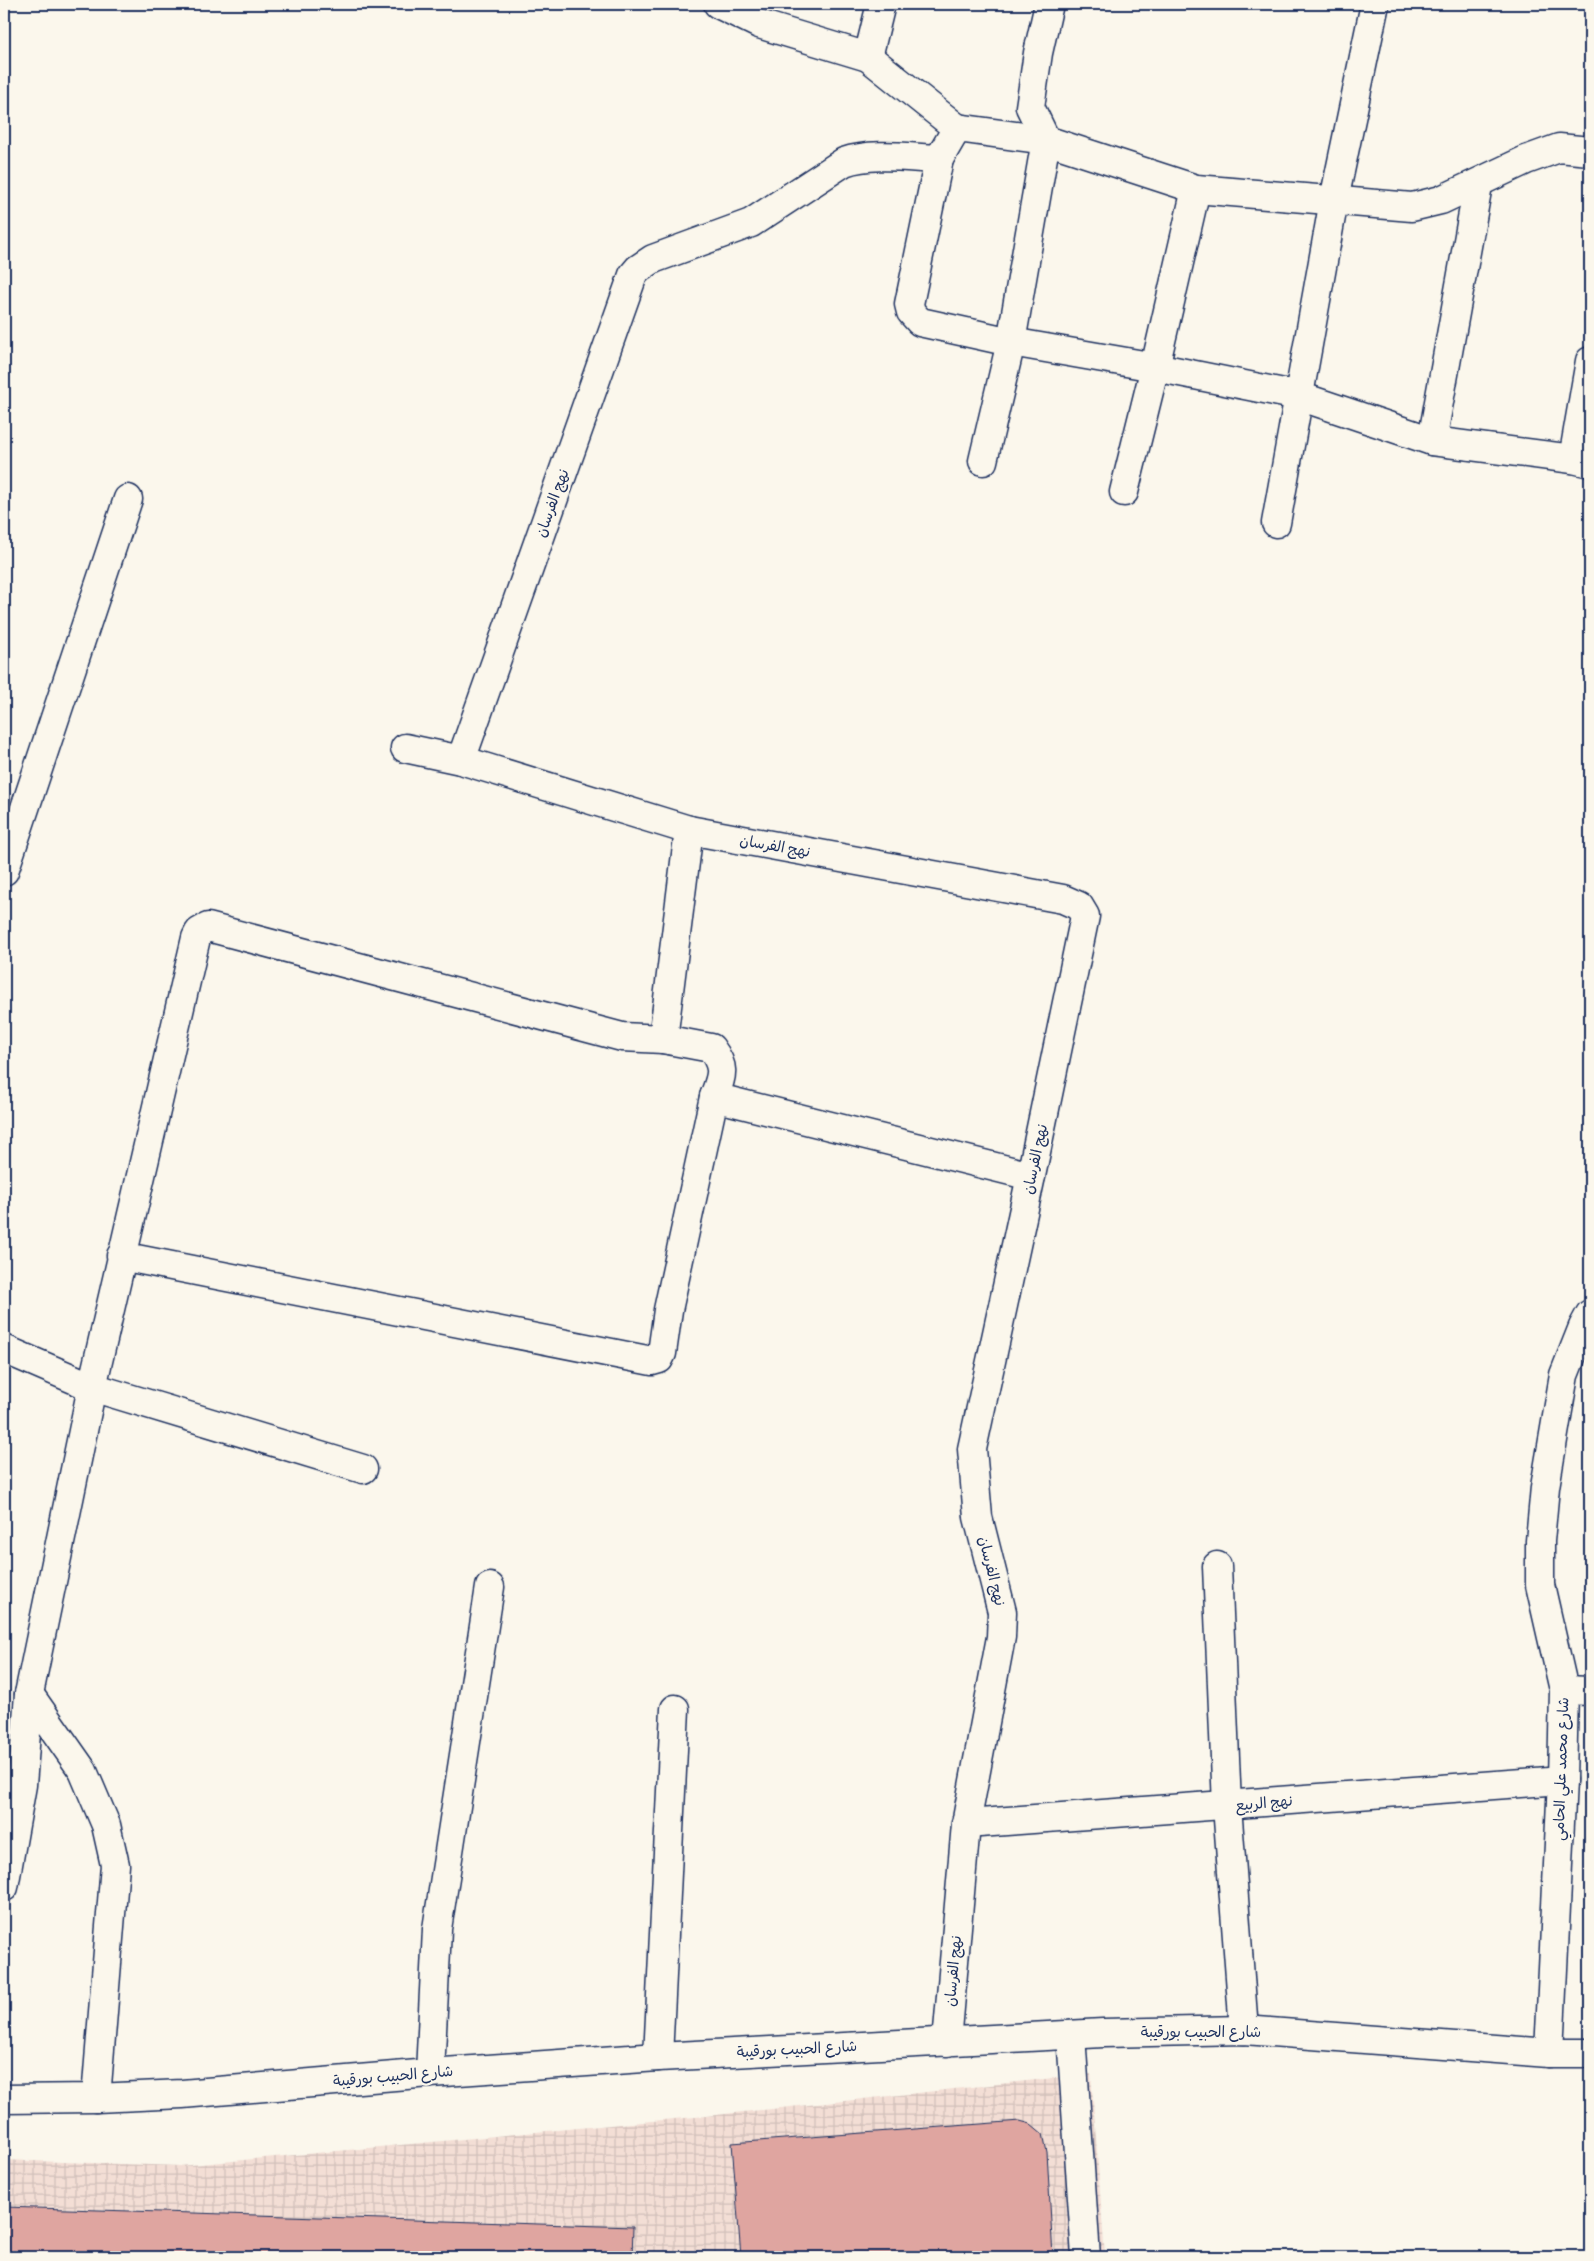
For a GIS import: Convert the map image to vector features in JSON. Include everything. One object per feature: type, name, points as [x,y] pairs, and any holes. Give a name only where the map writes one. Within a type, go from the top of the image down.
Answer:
[{"type":"street","points":[[718,4],[758,24],[868,58],[957,128],[1046,140],[1196,189],[1412,207],[1442,200],[1526,160],[1560,148],[1590,151]]},
{"type":"street","points":[[868,58],[881,4]]},
{"type":"street","points":[[983,461],[1011,342],[1031,238],[1046,140],[1030,107],[1038,53],[1049,4]]},
{"type":"street","points":[[1276,523],[1334,200],[1375,4]]},
{"type":"street","points":[[957,128],[939,158],[909,304],[911,312],[920,322],[1011,342],[1156,367],[1299,396],[1432,441],[1582,461],[1590,361]]},
{"type":"street","name":"نهج الفرسان","points":[[461,760],[633,275],[638,269],[653,259],[751,222],[844,162],[855,158],[939,158]]},
{"type":"street","points":[[1432,441],[1478,184]]},
{"type":"street","points":[[1124,492],[1156,367],[1196,189]]},
{"type":"street","points":[[7,854],[128,499]]},
{"type":"street","name":"نهج الفرسان","points":[[405,748],[461,760],[689,830],[1063,898],[1079,906],[1085,916],[1032,1176],[972,1449],[978,1517],[1002,1612],[1001,1637],[966,1824],[947,2042]]},
{"type":"street","points":[[663,1039],[689,830]]},
{"type":"street","points":[[4,1887],[22,1785],[29,1694],[121,1256],[196,938],[199,932],[208,927],[622,1037],[663,1039],[711,1048],[720,1062],[722,1070],[714,1097],[668,1310],[662,1353],[659,1360],[652,1361],[121,1256]]},
{"type":"street","points":[[714,1097],[1032,1176]]},
{"type":"street","name":"شارع محمد علي الحامي","points":[[1549,2053],[1562,1780],[1577,1690],[1540,1585],[1540,1541],[1545,1487],[1564,1375],[1590,1314]]},
{"type":"street","points":[[4,1349],[92,1387],[363,1469]]},
{"type":"street","points":[[1217,1566],[1227,1806],[1244,2030]]},
{"type":"street","points":[[430,2073],[438,1929],[490,1587]]},
{"type":"street","points":[[29,1694],[83,1771],[106,1824],[115,1865],[96,2098]]},
{"type":"street","points":[[658,2056],[675,1709]]},
{"type":"street","name":"نهج الربيع","points":[[966,1824],[1562,1780]]},
{"type":"street","name":"شارع الحبيب بورقيبة","points":[[4,2099],[96,2098],[182,2094],[658,2056],[1071,2035],[1244,2030],[1549,2053],[1590,2053]]},
{"type":"street","points":[[1071,2035],[1086,2257]]},
{"type":"shaded area","points":[[1091,2074],[1105,2257],[4,2257],[4,2160],[180,2166],[716,2115]]},
{"type":"building","points":[[1020,2121],[1031,2124],[1043,2134],[1047,2152],[1053,2257],[741,2257],[732,2143]]},
{"type":"building","points":[[4,2207],[633,2227],[632,2257],[4,2257]]}]
